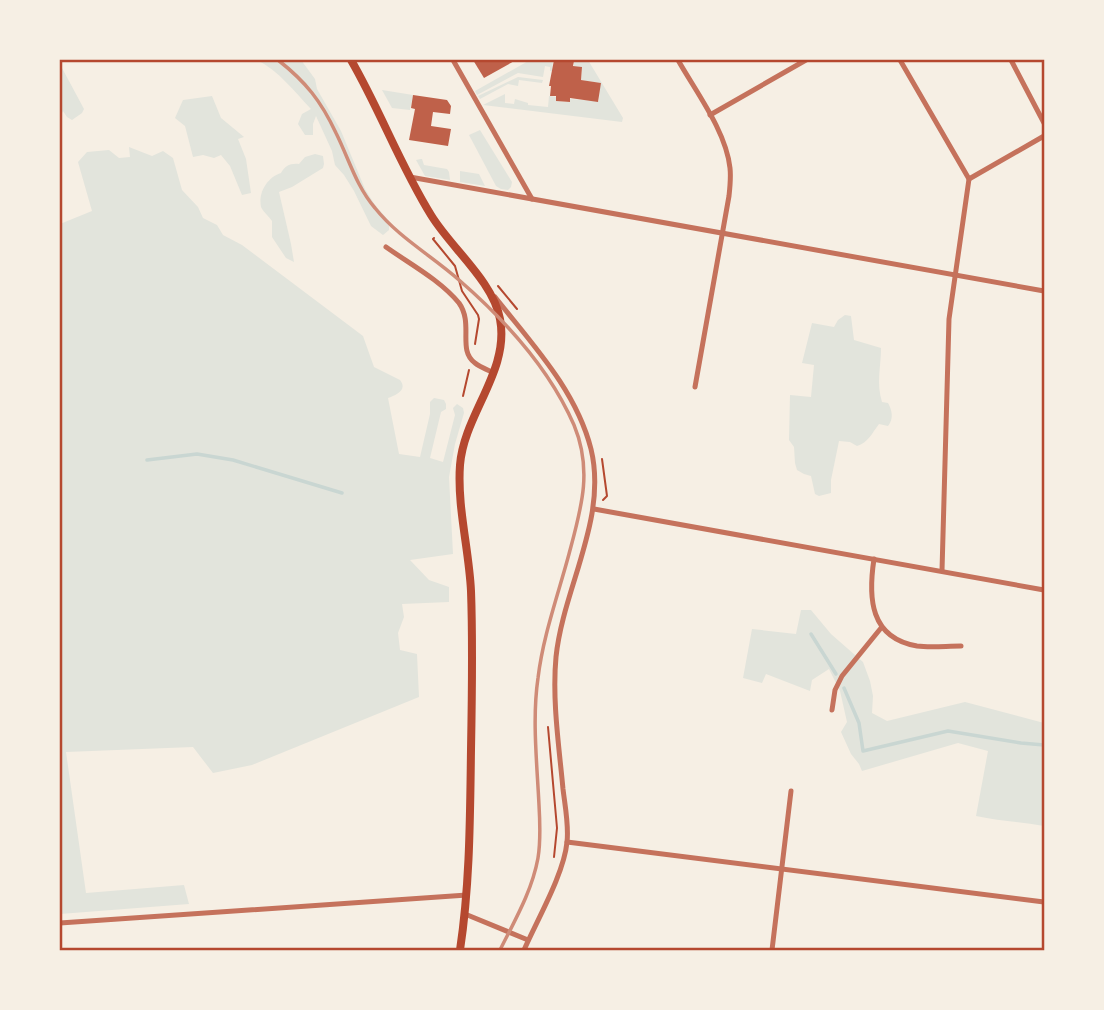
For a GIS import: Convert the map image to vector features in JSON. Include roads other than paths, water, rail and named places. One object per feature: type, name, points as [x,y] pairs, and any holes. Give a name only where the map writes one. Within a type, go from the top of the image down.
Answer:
[{"type":"main road","points":[[351,60],[365,83],[410,177],[441,230],[490,291],[502,332],[494,373],[469,427],[460,466],[460,498],[472,611],[470,831],[467,895],[460,950]]},
{"type":"street","points":[[453,60],[532,199]]},
{"type":"street","points":[[678,60],[723,140],[730,168],[729,196],[695,387]]},
{"type":"street","points":[[710,115],[806,60]]},
{"type":"street","points":[[900,60],[969,179],[948,332],[942,571]]},
{"type":"street","points":[[1011,60],[1045,123]]},
{"type":"street","points":[[969,179],[1045,136]]},
{"type":"street","points":[[410,177],[1045,291]]},
{"type":"street","points":[[386,247],[442,287],[459,304],[466,318],[468,356],[476,365],[494,373]]},
{"type":"street","points":[[490,291],[565,389],[586,432],[594,471],[594,509],[563,618],[556,657],[557,715],[567,842],[560,869],[524,950]]},
{"type":"street","points":[[594,509],[1045,590]]},
{"type":"street","points":[[874,559],[871,583],[873,605],[881,628],[892,637],[916,646],[961,646]]},
{"type":"street","points":[[832,710],[835,690],[842,676],[881,628]]},
{"type":"street","points":[[772,950],[791,791]]},
{"type":"street","points":[[567,842],[1045,902]]},
{"type":"street","points":[[60,923],[467,895]]},
{"type":"street","points":[[465,914],[528,940]]},
{"type":"waterway","points":[[147,460],[197,454],[233,460],[342,493]]},
{"type":"waterway","points":[[811,634],[836,674]]},
{"type":"waterway","points":[[844,688],[859,723],[863,751],[948,731],[1044,745]]},
{"type":"railway","points":[[278,60],[305,84],[325,111],[368,200],[394,228],[476,295],[524,346],[564,405],[580,442],[584,474],[581,506],[543,647],[536,694],[540,831],[538,858],[527,894],[500,950]]}]
